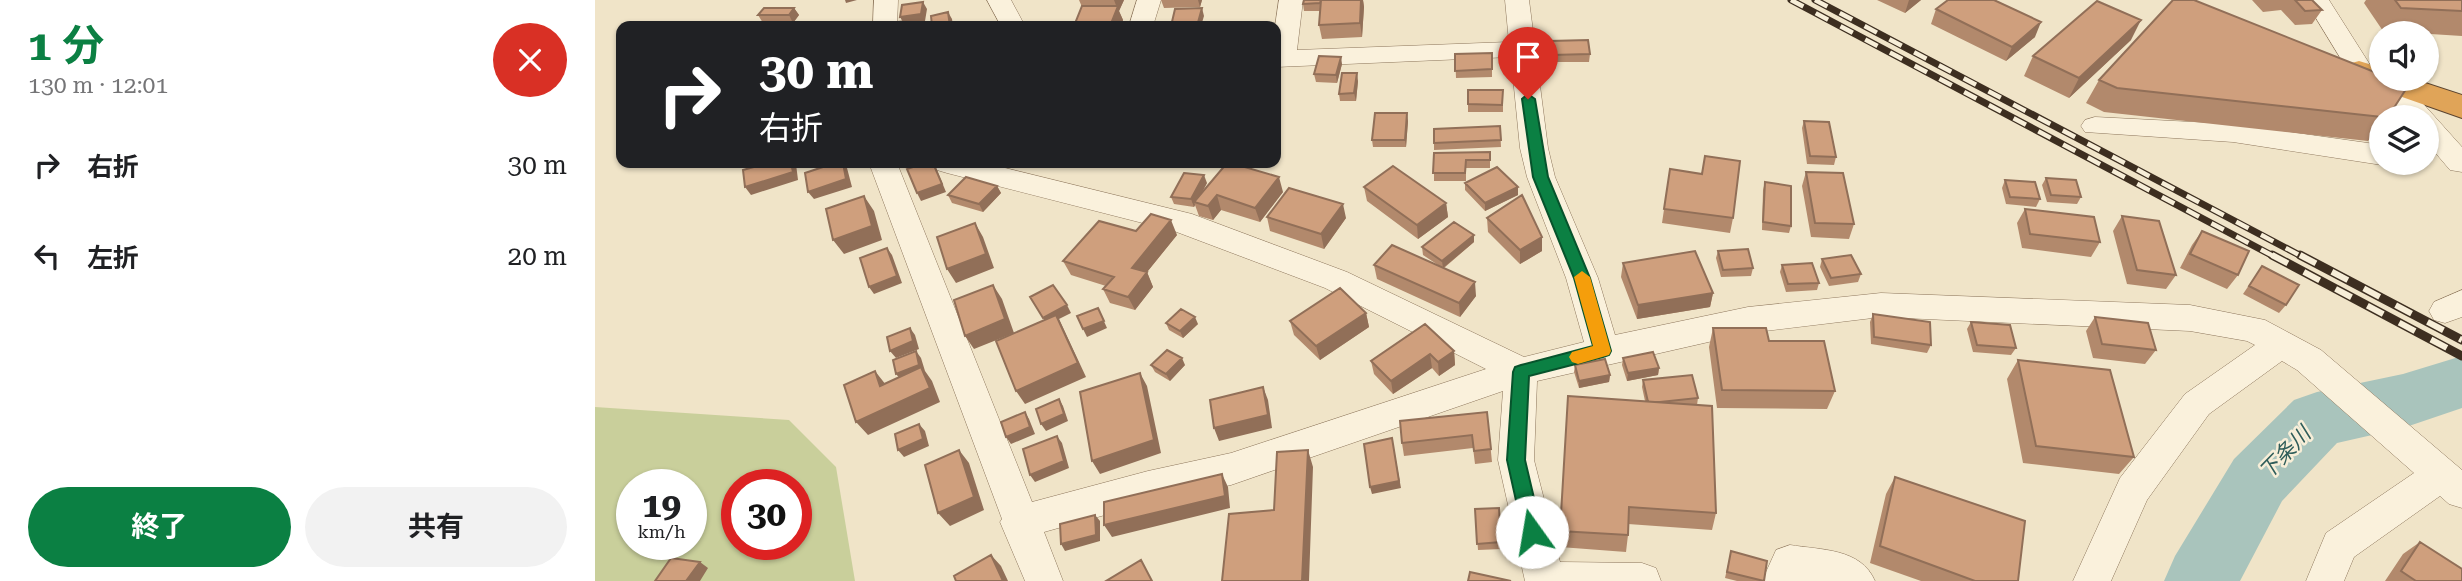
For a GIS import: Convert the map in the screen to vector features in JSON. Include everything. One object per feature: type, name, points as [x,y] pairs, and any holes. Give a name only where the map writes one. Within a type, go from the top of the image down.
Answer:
[{"type":"highway","points":[[2312,52],[2369,75]]},
{"type":"highway","points":[[2416,91],[2462,107]]},
{"type":"street","points":[[886,0],[886,21]]},
{"type":"street","points":[[999,0],[1010,21]]},
{"type":"street","points":[[1143,21],[1149,0]]},
{"type":"street","points":[[1281,49],[1291,0]]},
{"type":"street","points":[[1517,0],[1541,177],[1582,278],[1603,351]]},
{"type":"street","points":[[2317,0],[2369,69]]},
{"type":"street","points":[[1281,59],[1522,50]]},
{"type":"street","points":[[2391,91],[2406,105]]},
{"type":"street","points":[[2095,126],[2233,133],[2369,153]]},
{"type":"street","points":[[2439,139],[2461,164]]},
{"type":"street","points":[[2439,161],[2461,164]]},
{"type":"street","points":[[885,168],[1019,522],[1044,581]]},
{"type":"street","points":[[967,168],[1181,222],[1336,280],[1420,319],[1521,372]]},
{"type":"street","points":[[1019,522],[1231,469],[1521,372],[1603,351],[1748,320],[1881,305],[2190,318],[2254,329],[2295,352],[2451,483],[2339,545],[2325,581]]},
{"type":"street","points":[[2092,581],[2133,490],[2197,404],[2295,352]]},
{"type":"street","points":[[1521,372],[1516,460],[1544,580],[1642,581]]},
{"type":"street","points":[[1781,581],[1790,563],[1845,572],[1856,581]]},
{"type":"green space","points":[[595,407],[789,420],[836,467],[855,581],[595,581]]},
{"type":"building","points":[[1304,0],[1321,0],[1320,3],[1303,4]]},
{"type":"building","points":[[1321,0],[1361,0],[1360,23],[1319,25]]},
{"type":"building","points":[[1948,0],[1994,0],[2041,22],[2012,47],[1936,9]]},
{"type":"building","points":[[2173,0],[2194,0],[2369,70],[2369,91],[2405,91],[2396,105],[2369,105],[2369,116],[2117,88],[2099,80]]},
{"type":"building","points":[[2295,0],[2312,0],[2322,10],[2305,11]]},
{"type":"building","points":[[2395,0],[2462,0],[2462,11],[2401,8]]},
{"type":"building","points":[[2097,1],[2141,20],[2079,78],[2033,56]]},
{"type":"building","points":[[923,2],[921,14],[900,17],[902,5]]},
{"type":"building","points":[[1082,6],[1118,6],[1112,21],[1076,21]]},
{"type":"building","points":[[764,8],[794,8],[789,15],[758,15]]},
{"type":"building","points":[[1202,8],[1198,21],[1172,21],[1175,9]]},
{"type":"building","points":[[948,12],[949,21],[932,21],[931,16]]},
{"type":"building","points":[[1588,40],[1590,54],[1551,55],[1550,41]]},
{"type":"building","points":[[1492,53],[1492,69],[1455,71],[1455,54]]},
{"type":"building","points":[[1319,56],[1341,57],[1336,75],[1314,74]]},
{"type":"building","points":[[1342,73],[1357,73],[1354,93],[1339,94]]},
{"type":"building","points":[[1468,90],[1503,90],[1502,105],[1468,104]]},
{"type":"building","points":[[1375,113],[1407,113],[1405,140],[1372,140]]},
{"type":"building","points":[[1804,121],[1829,122],[1836,157],[1810,156]]},
{"type":"building","points":[[1500,126],[1501,140],[1434,143],[1434,129]]},
{"type":"building","points":[[1490,152],[1490,160],[1466,160],[1465,173],[1433,173],[1434,153]]},
{"type":"building","points":[[1705,156],[1740,161],[1733,218],[1664,209],[1670,169],[1702,174]]},
{"type":"building","points":[[1393,166],[1446,203],[1417,225],[1364,187]]},
{"type":"building","points":[[1497,167],[1518,187],[1485,203],[1465,183]]},
{"type":"building","points":[[792,168],[793,172],[745,187],[743,170]]},
{"type":"building","points":[[820,168],[844,168],[846,179],[808,192],[805,173]]},
{"type":"building","points":[[935,168],[942,184],[917,193],[907,169]]},
{"type":"building","points":[[1223,168],[1248,168],[1279,177],[1255,208],[1217,195],[1208,206],[1194,202]]},
{"type":"building","points":[[1806,172],[1843,173],[1854,224],[1815,223]]},
{"type":"building","points":[[1184,173],[1204,175],[1191,199],[1171,197]]},
{"type":"building","points":[[966,177],[997,186],[979,204],[948,195]]},
{"type":"building","points":[[2046,178],[2076,180],[2081,197],[2051,195]]},
{"type":"building","points":[[2005,180],[2035,182],[2040,199],[2010,197]]},
{"type":"building","points":[[1765,182],[1791,186],[1791,226],[1763,222]]},
{"type":"building","points":[[1289,188],[1343,204],[1321,234],[1267,217]]},
{"type":"building","points":[[1522,195],[1542,237],[1520,250],[1487,218]]},
{"type":"building","points":[[864,196],[872,226],[833,240],[826,209]]},
{"type":"building","points":[[2025,209],[2094,217],[2100,242],[2030,234]]},
{"type":"building","points":[[1151,214],[1171,220],[1132,268],[1147,272],[1128,297],[1103,289],[1114,277],[1063,261],[1099,221],[1136,231]]},
{"type":"building","points":[[2122,216],[2159,221],[2176,275],[2137,270]]},
{"type":"building","points":[[1454,222],[1474,235],[1442,261],[1422,247]]},
{"type":"building","points":[[975,223],[986,254],[947,269],[937,237]]},
{"type":"building","points":[[2202,231],[2249,251],[2238,275],[2190,254]]},
{"type":"building","points":[[1392,245],[1475,282],[1459,303],[1374,265]]},
{"type":"building","points":[[887,248],[897,276],[869,287],[860,258]]},
{"type":"building","points":[[1748,249],[1753,268],[1723,270],[1718,251]]},
{"type":"building","points":[[1695,251],[1713,293],[1638,305],[1623,263]]},
{"type":"building","points":[[1851,255],[1861,274],[1831,278],[1822,259]]},
{"type":"building","points":[[1812,263],[1819,283],[1788,284],[1782,265]]},
{"type":"building","points":[[2262,266],[2299,285],[2286,305],[2249,286]]},
{"type":"building","points":[[993,285],[1005,319],[965,336],[954,300]]},
{"type":"building","points":[[1053,285],[1067,305],[1043,318],[1030,297]]},
{"type":"building","points":[[1340,288],[1366,313],[1316,346],[1290,321]]},
{"type":"building","points":[[1098,308],[1104,321],[1083,329],[1077,316]]},
{"type":"building","points":[[1181,309],[1195,317],[1180,331],[1166,323]]},
{"type":"building","points":[[1873,314],[1930,322],[1931,345],[1874,337]]},
{"type":"building","points":[[1056,315],[1078,363],[1016,391],[996,341]]},
{"type":"building","points":[[2095,317],[2148,323],[2156,350],[2102,344]]},
{"type":"building","points":[[1971,322],[2010,325],[2016,348],[1977,345]]},
{"type":"building","points":[[1425,324],[1454,351],[1438,362],[1430,354],[1391,381],[1371,361]]},
{"type":"building","points":[[910,328],[913,341],[890,351],[887,337]]},
{"type":"building","points":[[1713,328],[1766,328],[1769,341],[1824,341],[1835,391],[1722,390]]},
{"type":"building","points":[[1167,350],[1182,358],[1166,374],[1151,365]]},
{"type":"building","points":[[916,351],[919,365],[896,374],[893,360]]},
{"type":"building","points":[[1653,352],[1659,368],[1628,373],[1623,358]]},
{"type":"building","points":[[1605,359],[1610,375],[1579,381],[1575,365]]},
{"type":"building","points":[[2018,360],[2110,370],[2134,457],[2036,446]]},
{"type":"building","points":[[921,367],[930,388],[856,422],[844,385],[875,371],[880,386]]},
{"type":"building","points":[[1140,373],[1154,440],[1092,461],[1080,392]]},
{"type":"building","points":[[1692,375],[1698,398],[1648,402],[1643,380]]},
{"type":"building","points":[[1263,387],[1268,415],[1214,428],[1210,400]]},
{"type":"building","points":[[1568,396],[1712,406],[1716,513],[1629,507],[1628,535],[1560,531]]},
{"type":"building","points":[[1059,399],[1064,414],[1041,424],[1036,409]]},
{"type":"building","points":[[1025,412],[1030,427],[1006,437],[1001,422]]},
{"type":"building","points":[[1487,412],[1491,449],[1474,451],[1472,435],[1402,443],[1400,421]]},
{"type":"building","points":[[919,424],[923,439],[898,450],[895,434]]},
{"type":"building","points":[[1057,436],[1064,461],[1030,475],[1023,449]]},
{"type":"building","points":[[1392,438],[1399,481],[1370,487],[1364,444]]},
{"type":"building","points":[[959,450],[974,497],[938,513],[925,465]]},
{"type":"building","points":[[1308,450],[1302,581],[1222,581],[1229,514],[1274,510],[1277,452]]},
{"type":"building","points":[[1222,474],[1225,496],[1104,525],[1104,502]]},
{"type":"building","points":[[1895,477],[2025,521],[2018,581],[1975,581],[1880,546]]},
{"type":"building","points":[[1499,508],[1501,542],[1477,544],[1475,509]]},
{"type":"building","points":[[1095,515],[1096,535],[1061,544],[1060,524]]},
{"type":"building","points":[[2420,542],[2462,569],[2462,581],[2416,581],[2401,571]]},
{"type":"building","points":[[1731,551],[1767,561],[1764,581],[1727,572]]},
{"type":"building","points":[[991,555],[1003,581],[956,581],[954,576]]},
{"type":"building","points":[[670,560],[700,562],[686,581],[655,581]]},
{"type":"building","points":[[1141,560],[1152,581],[1106,581]]},
{"type":"building","points":[[1470,572],[1511,581],[1468,581]]},
{"type":"waterway","name":"下条川","points":[[2201,581],[2258,480],[2317,420],[2403,401],[2462,382]]},
{"type":"railway","points":[[1791,0],[2275,257]]},
{"type":"railway","points":[[1815,0],[2303,257]]},
{"type":"railway","points":[[2272,255],[2462,356]]},
{"type":"railway","points":[[2300,255],[2462,340]]},
{"type":"slow traffic","points":[[1578,357],[1603,351],[1582,277]]},
{"type":"route","points":[[1528,99],[1541,177],[1582,278],[1603,351],[1521,372],[1516,460],[1532,532]]}]
